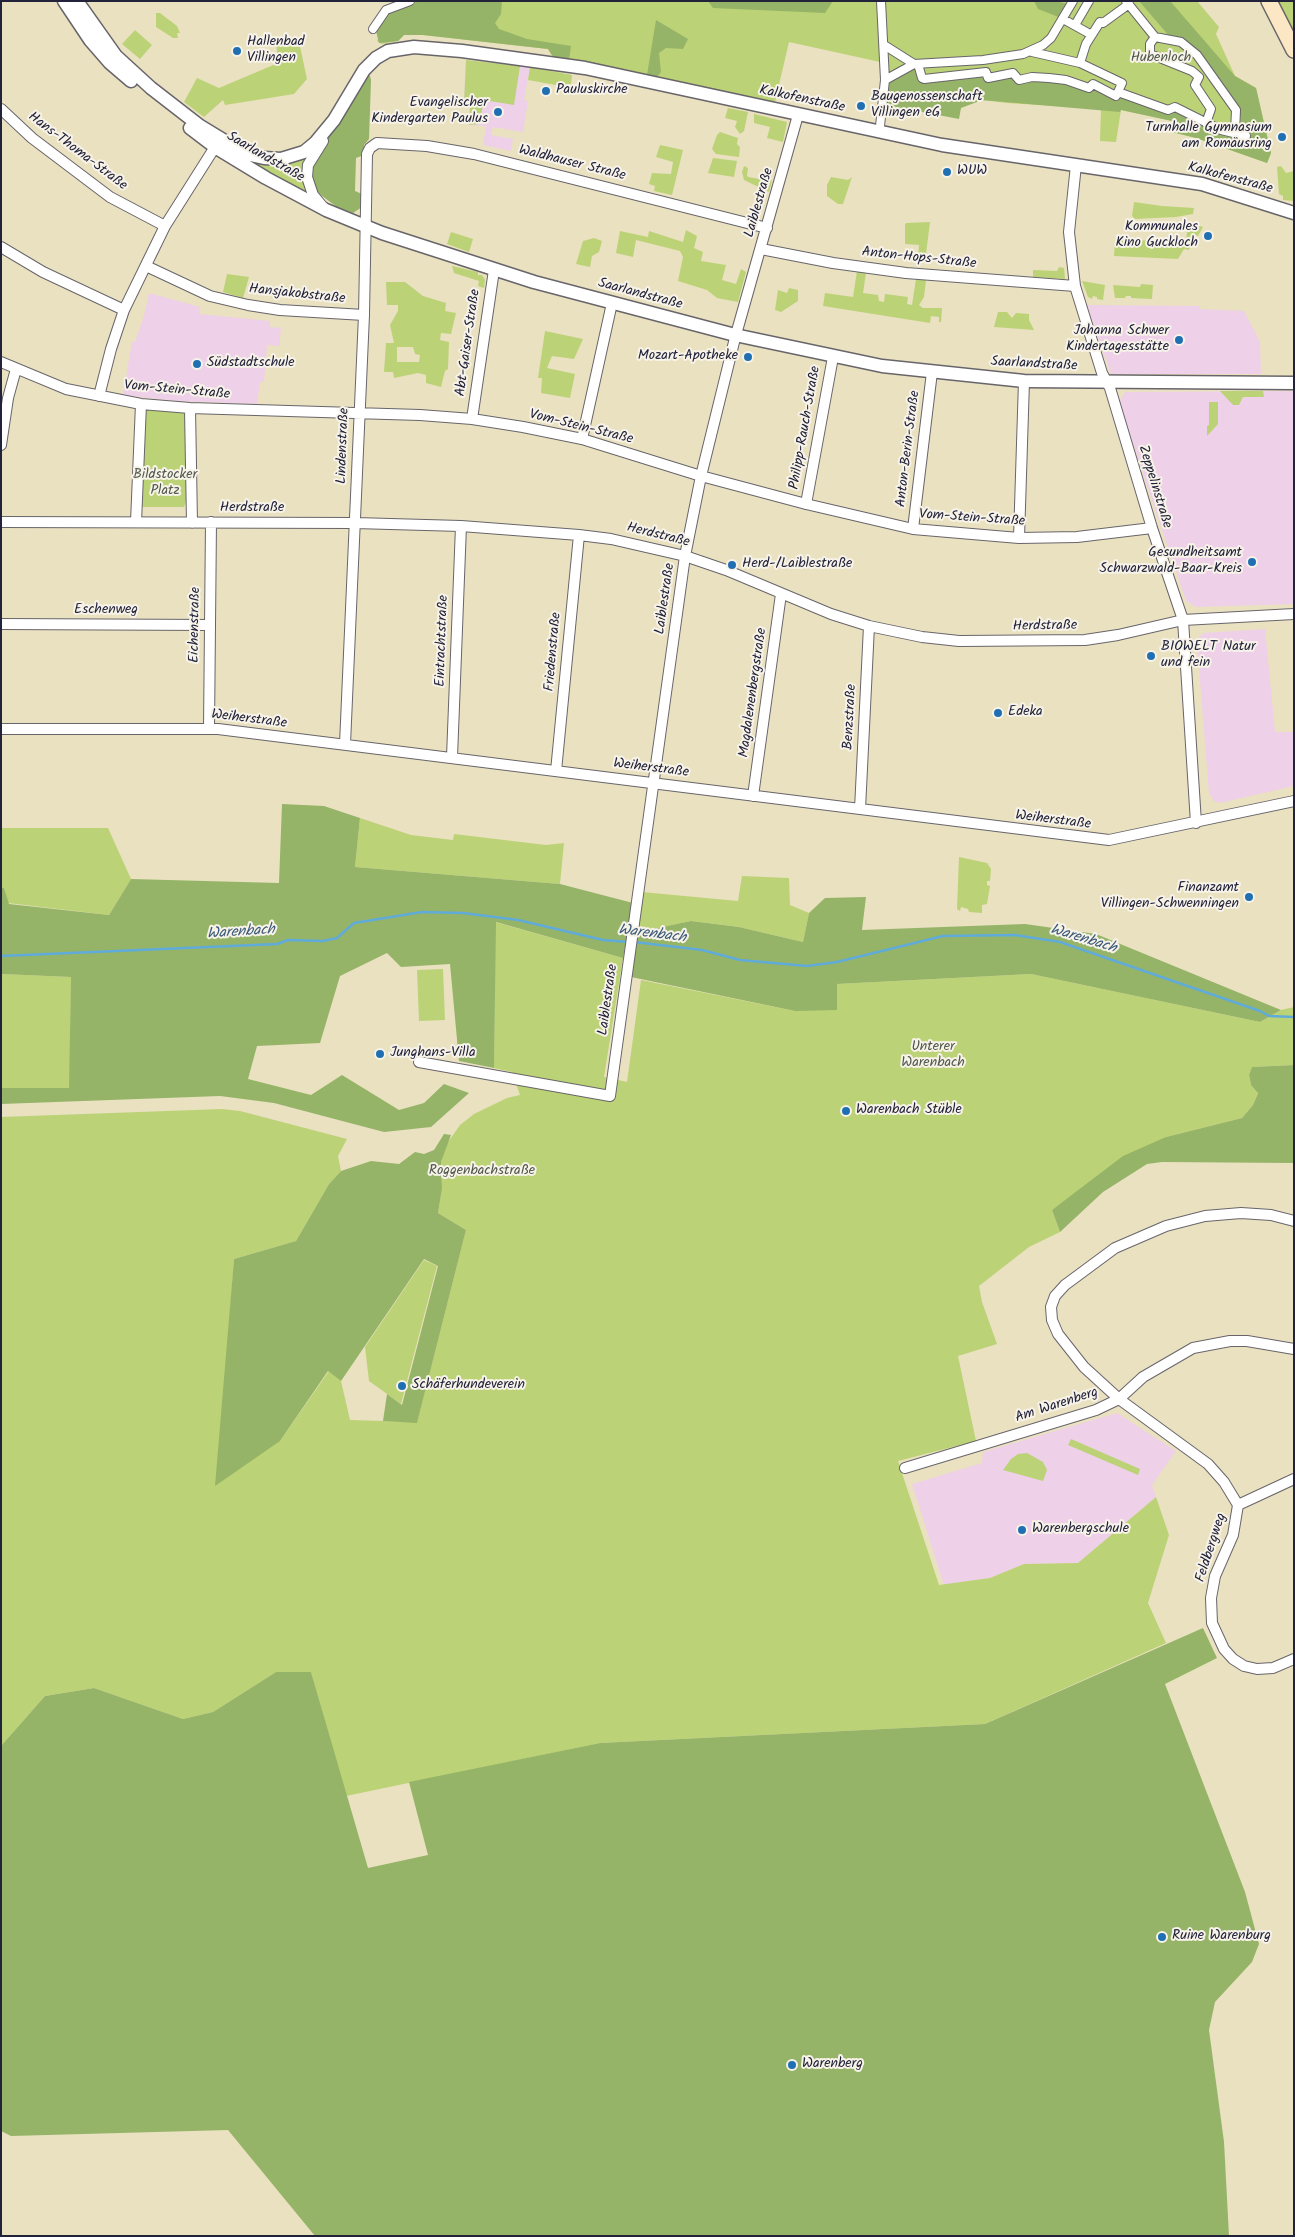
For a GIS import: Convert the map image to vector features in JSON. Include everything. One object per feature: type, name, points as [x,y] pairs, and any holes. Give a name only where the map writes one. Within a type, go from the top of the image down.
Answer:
[{"type":"main road","points":[[1269,1],[1294,50]]},
{"type":"street","name":"Saarlandstraße","points":[[64,1],[74,19],[110,63],[164,109],[215,147],[266,178],[326,210],[432,251],[612,303],[736,335],[833,357],[932,372],[1024,381],[1294,383]]},
{"type":"street","name":"Saarlandstraße","points":[[77,1],[116,56],[176,108],[220,138],[250,155],[281,159]]},
{"type":"street","points":[[373,29],[386,10],[410,1]]},
{"type":"street","points":[[880,126],[885,80],[881,1]]},
{"type":"street","points":[[1032,52],[1051,38],[1072,1]]},
{"type":"street","points":[[1075,25],[1089,1]]},
{"type":"street","points":[[1080,63],[1090,34],[1100,22],[1103,23],[1127,3],[1155,37],[1181,42],[1197,55],[1236,110],[1236,132]]},
{"type":"street","points":[[1063,19],[1090,34]]},
{"type":"street","points":[[1155,37],[1150,44],[1150,54],[1192,71],[1199,77],[1195,85],[1211,109],[1206,123]]},
{"type":"street","points":[[884,45],[916,64],[924,79],[986,72],[988,78],[1013,73],[1019,80],[1032,77],[1049,78],[1066,80],[1089,88],[1093,84],[1116,96],[1122,83],[1080,63],[1032,52],[983,60],[916,64],[885,80]]},
{"type":"street","name":"Kalkofenstraße","points":[[281,159],[304,152],[315,143],[334,120],[364,70],[376,58],[388,51],[414,47],[462,51],[585,68],[798,115],[942,144],[1202,184],[1294,214]]},
{"type":"street","points":[[1118,92],[1168,110],[1175,107],[1221,130],[1236,132],[1246,136]]},
{"type":"street","name":"Hans-Thoma-Straße","points":[[1,109],[32,138],[110,198],[165,226]]},
{"type":"street","name":"Laiblestraße","points":[[419,1062],[610,1096],[685,556],[701,476],[736,335],[798,115]]},
{"type":"street","name":"Kalkofenstraße","points":[[326,210],[313,195],[308,184],[308,165],[331,130],[334,120]]},
{"type":"street","name":"Waldhauser Straße","points":[[370,148],[377,143],[427,146],[491,158],[766,228]]},
{"type":"street","points":[[99,396],[110,348],[124,310],[165,226],[215,147]]},
{"type":"street","name":"Lindenstraße","points":[[344,744],[364,315],[368,154],[370,148]]},
{"type":"street","name":"Zeppelinstraße","points":[[1076,164],[1069,232],[1075,286],[1106,383],[1110,388],[1152,528],[1183,620],[1196,823]]},
{"type":"street","points":[[1,247],[44,272],[124,310]]},
{"type":"street","name":"Anton-Hops-Straße","points":[[761,249],[906,273],[1075,286]]},
{"type":"street","name":"Hansjakobstraße","points":[[146,266],[210,296],[248,305],[280,310],[364,315]]},
{"type":"street","name":"Abt-Gaiser-Straße","points":[[472,419],[494,270]]},
{"type":"street","points":[[582,439],[612,303]]},
{"type":"street","name":"Philipp-Rauch-Straße","points":[[806,504],[833,357]]},
{"type":"street","name":"Vom-Stein-Straße","points":[[1,362],[66,389],[141,404],[190,408],[360,413],[472,419],[582,439],[701,476],[806,504],[914,529],[1019,538],[1077,537],[1152,528]]},
{"type":"street","points":[[1,445],[8,398],[16,369]]},
{"type":"street","name":"Anton-Berin-Straße","points":[[914,529],[932,372]]},
{"type":"street","points":[[1019,538],[1024,381]]},
{"type":"street","points":[[136,522],[141,404]]},
{"type":"street","points":[[190,408],[192,522]]},
{"type":"street","name":"Herdstraße","points":[[1,522],[355,523],[461,526],[611,539],[685,556],[726,570],[831,614],[869,626],[922,637],[959,641],[1036,642],[1085,640],[1118,635],[1183,620],[1294,614]]},
{"type":"street","name":"Eichenstraße","points":[[208,728],[211,522]]},
{"type":"street","name":"Eintrachtstraße","points":[[452,757],[461,526]]},
{"type":"street","name":"Friedenstraße","points":[[556,771],[578,535]]},
{"type":"street","name":"Magdalenenbergstraße","points":[[753,796],[781,594]]},
{"type":"street","name":"Eschenweg","points":[[1,624],[210,625]]},
{"type":"street","name":"Benzstraße","points":[[860,809],[869,626]]},
{"type":"street","name":"Weiherstraße","points":[[1,729],[208,728],[1109,840],[1294,801]]},
{"type":"street","name":"Feldbergweg","points":[[1294,1221],[1270,1215],[1241,1213],[1205,1216],[1166,1226],[1115,1248],[1065,1285],[1055,1296],[1052,1307],[1052,1320],[1058,1334],[1084,1367],[1119,1399],[1208,1464],[1224,1482],[1238,1506],[1233,1535],[1215,1576],[1211,1598],[1210,1613],[1214,1630],[1224,1649],[1233,1659],[1244,1666],[1257,1669],[1273,1668],[1294,1659]]},
{"type":"street","name":"Am Warenberg","points":[[905,1468],[1074,1418],[1119,1399],[1143,1377],[1193,1348],[1230,1341],[1247,1341],[1294,1349]]},
{"type":"street","points":[[1238,1506],[1294,1479]]},
{"type":"shaded area","name":"Evangelischer Kindergarten Paulus","points":[[466,60],[530,67],[524,100],[528,101],[523,132],[493,127],[491,135],[513,139],[511,151],[483,145],[486,126],[469,125],[470,104],[464,103]]},
{"type":"shaded area","name":"Südstadtschule","points":[[149,293],[200,307],[199,314],[270,321],[270,327],[281,328],[279,346],[267,345],[264,382],[260,382],[257,404],[176,401],[123,395],[132,342],[135,342],[144,316]]},
{"type":"shaded area","name":"Johanna Schwer Kindertagesstätte","points":[[1087,305],[1199,306],[1200,309],[1244,311],[1260,342],[1261,374],[1111,374]]},
{"type":"shaded area","points":[[1294,391],[1294,604],[1196,607],[1186,601],[1119,402],[1125,392]]},
{"type":"shaded area","points":[[1265,629],[1275,732],[1294,732],[1294,786],[1220,803],[1214,801],[1209,793],[1197,643],[1199,637],[1204,633]]},
{"type":"shaded area","name":"Warenbergschule","points":[[1117,1413],[1176,1451],[1152,1485],[1156,1497],[1078,1563],[1024,1564],[990,1578],[944,1585],[912,1484],[982,1463],[983,1452]]},
{"type":"green space","name":"Hubenloch","points":[[391,1],[1197,1],[1219,27],[1216,34],[1235,76],[1256,88],[1271,153],[1267,163],[1196,138],[1172,132],[1172,121],[1121,110],[1116,142],[1100,141],[1101,109],[1007,103],[888,89],[882,78],[880,62],[789,42],[775,102],[553,57],[548,49],[423,35],[404,35],[398,41],[382,44],[377,41],[393,9]]},
{"type":"green space","points":[[421,1],[502,1],[501,14],[495,23],[499,29],[527,39],[571,46],[569,60],[553,57],[548,49],[423,35],[404,35],[398,41],[379,43],[376,31],[387,13],[397,7]]},
{"type":"green space","points":[[708,1],[833,1],[825,13],[713,8]]},
{"type":"green space","points":[[1034,1],[1055,1],[1068,4],[1061,18],[1038,9]]},
{"type":"green space","points":[[1139,1],[1170,1],[1235,76],[1256,88],[1271,153],[1267,163],[1196,138],[1172,132],[1172,121],[1121,110],[1120,112],[982,100],[961,108],[959,119],[886,105],[888,84],[892,79],[916,68],[922,82],[984,75],[1047,80],[1094,87],[1118,100],[1121,94],[1176,110],[1244,136],[1241,128],[1240,109],[1213,74],[1170,37]]},
{"type":"green space","points":[[1274,1],[1294,1],[1294,39]]},
{"type":"green space","points":[[156,13],[160,13],[177,26],[180,33],[177,33],[178,38],[173,38],[156,27]]},
{"type":"green space","points":[[656,20],[688,39],[683,49],[666,48],[659,53],[661,72],[657,77],[647,75]]},
{"type":"green space","points":[[135,30],[152,45],[140,59],[122,44]]},
{"type":"green space","points":[[298,37],[307,79],[294,94],[225,105],[223,100],[204,117],[184,102],[197,78],[219,88],[278,63],[276,40]]},
{"type":"green space","points":[[466,60],[520,66],[514,105],[484,100],[479,124],[469,125],[470,104],[464,103]]},
{"type":"green space","points":[[530,67],[572,75],[571,84],[568,84],[567,87],[528,80]]},
{"type":"green space","points":[[369,72],[371,80],[369,139],[364,145],[364,155],[356,158],[355,191],[362,194],[362,207],[353,213],[337,207],[318,193],[314,187],[311,169],[317,153]]},
{"type":"green space","points":[[728,108],[748,112],[744,131],[740,134],[735,127],[737,121],[725,118]]},
{"type":"green space","points":[[754,114],[787,122],[783,142],[767,138],[770,127],[754,123]]},
{"type":"green space","points":[[203,131],[286,162],[305,158],[303,170],[310,196],[271,176]]},
{"type":"green space","points":[[720,132],[738,138],[737,144],[740,147],[739,157],[716,154],[712,149]]},
{"type":"green space","points":[[660,145],[683,150],[672,195],[654,191],[655,186],[649,184],[652,173],[671,174],[673,162],[656,157]]},
{"type":"green space","points":[[713,158],[737,161],[734,177],[708,173]]},
{"type":"green space","points":[[744,166],[748,168],[748,177],[765,180],[767,177],[772,181],[769,192],[744,180],[742,172]]},
{"type":"green space","points":[[1281,166],[1286,173],[1294,171],[1294,201],[1283,200],[1283,196],[1279,194],[1277,167]]},
{"type":"green space","points":[[831,177],[848,180],[852,177],[843,204],[838,204],[827,196],[827,185]]},
{"type":"green space","points":[[1134,202],[1194,208],[1193,214],[1176,217],[1135,219],[1132,216]]},
{"type":"green space","points":[[930,222],[925,262],[918,261],[919,245],[905,244],[905,225],[906,223]]},
{"type":"green space","points":[[1188,223],[1203,227],[1198,236],[1195,235],[1189,250],[1184,249],[1178,259],[1114,256],[1115,240],[1186,241]]},
{"type":"green space","points":[[686,230],[697,236],[694,248],[703,252],[701,261],[726,265],[722,280],[736,284],[741,269],[746,272],[738,302],[717,298],[707,290],[678,281],[683,257],[680,251],[636,240],[633,257],[616,253],[620,231],[648,237],[649,231],[683,242]]},
{"type":"green space","points":[[451,232],[473,239],[469,252],[447,244]]},
{"type":"green space","points":[[594,238],[602,241],[599,252],[592,256],[590,267],[576,264],[583,241]]},
{"type":"green space","points":[[452,266],[478,272],[478,275],[482,275],[485,280],[484,288],[478,286],[479,281],[454,273]]},
{"type":"green space","points":[[1059,267],[1064,268],[1065,279],[1033,277],[1033,270],[1057,271]]},
{"type":"green space","points":[[857,271],[866,273],[863,293],[878,295],[879,301],[884,302],[885,294],[908,297],[907,304],[912,305],[916,279],[926,280],[924,297],[919,305],[923,308],[942,308],[941,322],[939,322],[939,317],[931,316],[930,323],[823,306],[825,293],[853,297]]},
{"type":"green space","points":[[227,274],[249,277],[243,298],[223,292]]},
{"type":"green space","points":[[1082,281],[1105,285],[1103,300],[1093,296],[1092,299],[1088,297]]},
{"type":"green space","points":[[386,282],[405,282],[423,296],[446,303],[445,311],[456,313],[451,334],[441,333],[440,340],[449,342],[448,369],[445,371],[441,387],[426,383],[426,375],[418,373],[394,378],[393,372],[384,372],[386,343],[394,343],[390,325],[398,311],[398,305],[387,305]],"holes":[[[397,347],[413,347],[415,354],[420,355],[419,362],[397,362]]]},
{"type":"green space","points":[[1141,284],[1153,285],[1152,299],[1131,298],[1131,296],[1115,298],[1113,285],[1140,287]]},
{"type":"green space","points":[[789,288],[798,290],[798,301],[781,312],[775,310],[778,290],[787,293]]},
{"type":"green space","points":[[998,312],[1007,312],[1012,318],[1016,313],[1029,314],[1029,320],[1034,330],[994,327]]},
{"type":"green space","points":[[545,331],[583,339],[574,359],[552,356],[547,368],[575,374],[570,398],[541,393],[542,378],[538,378]]},
{"type":"green space","points":[[1220,391],[1263,391],[1264,397],[1243,397],[1239,405],[1233,405]]},
{"type":"green space","points":[[1209,402],[1218,402],[1218,424],[1207,436],[1207,426],[1209,425]]},
{"type":"green space","name":"Bildstocker Platz","points":[[146,410],[186,413],[188,496],[184,507],[142,507]]},
{"type":"green space","points":[[282,804],[324,806],[360,818],[355,867],[560,884],[633,903],[623,958],[496,922],[494,1068],[459,1061],[450,964],[401,967],[387,953],[340,976],[320,1043],[257,1046],[248,1079],[311,1095],[342,1075],[399,1110],[424,1103],[444,1084],[469,1093],[431,1127],[384,1132],[274,1103],[220,1096],[1,1104],[1,1088],[69,1088],[71,977],[1,974],[1,888],[4,888],[9,904],[109,915],[131,879],[279,883]]},
{"type":"green space","points":[[360,818],[411,835],[453,840],[454,834],[546,845],[564,843],[560,884],[355,867]]},
{"type":"green space","points":[[1,828],[108,828],[131,879],[109,915],[8,903],[4,888],[1,888]]},
{"type":"green space","points":[[959,857],[987,863],[991,869],[990,881],[987,881],[987,885],[990,886],[987,904],[982,905],[982,913],[969,912],[968,909],[961,907],[960,911],[957,909]]},
{"type":"green space","points":[[742,876],[789,878],[790,905],[809,913],[803,942],[739,927],[691,921],[638,932],[642,892],[738,901]]},
{"type":"green space","points":[[866,897],[862,930],[1025,924],[1096,934],[1281,1010],[1260,1022],[1031,974],[837,984],[837,1010],[795,1011],[631,977],[638,932],[691,921],[739,927],[803,942],[809,913],[825,898]]},
{"type":"green space","points":[[495,922],[623,958],[604,1077],[627,1082],[641,980],[795,1011],[837,984],[1031,974],[1260,1022],[1281,1010],[1294,1007],[1294,1065],[1252,1067],[1249,1075],[1251,1085],[1258,1092],[1253,1105],[1242,1118],[1166,1137],[1052,1210],[1060,1232],[1029,1247],[979,1286],[982,1302],[997,1344],[958,1356],[976,1441],[898,1461],[939,1585],[990,1578],[1024,1564],[1078,1563],[1156,1497],[1169,1535],[1148,1603],[1166,1643],[985,1724],[600,1743],[346,1796],[311,1672],[276,1672],[213,1712],[183,1719],[94,1688],[45,1696],[1,1746],[1,1117],[222,1109],[240,1111],[347,1139],[338,1156],[341,1171],[329,1184],[296,1241],[234,1259],[230,1314],[280,1441],[329,1371],[341,1381],[350,1420],[417,1422],[466,1230],[438,1213],[442,1189],[441,1162],[446,1145],[460,1125],[474,1114],[507,1098],[520,1095],[512,1072],[494,1068]]},
{"type":"green space","points":[[443,969],[445,1020],[419,1021],[417,970]]},
{"type":"green space","points":[[1,974],[71,977],[70,1089],[1,1088]]},
{"type":"green space","points":[[1294,1065],[1294,1163],[1162,1162],[1147,1164],[1103,1192],[1060,1232],[1052,1210],[1123,1156],[1166,1137],[1242,1118],[1253,1105],[1258,1093],[1251,1085],[1249,1075],[1252,1067]]},
{"type":"green space","points":[[444,1134],[451,1135],[441,1162],[442,1189],[438,1213],[466,1230],[417,1423],[383,1421],[387,1394],[402,1405],[438,1266],[424,1259],[341,1381],[328,1371],[280,1441],[215,1486],[234,1259],[296,1241],[329,1184],[341,1171],[371,1161],[399,1164],[415,1152],[424,1154],[434,1150]]},
{"type":"green space","points":[[424,1260],[437,1266],[401,1404],[369,1381],[365,1347]]},
{"type":"green space","points":[[1071,1439],[1140,1469],[1138,1475],[1068,1445]]},
{"type":"green space","points":[[1027,1453],[1043,1462],[1047,1470],[1043,1481],[1003,1470],[1011,1459],[1018,1454]]},
{"type":"green space","points":[[1203,1628],[1217,1658],[1165,1684],[1245,1892],[1259,1944],[1252,1962],[1215,2002],[1209,2030],[1224,2142],[1229,2236],[315,2236],[228,2130],[11,2136],[1,2131],[1,1746],[45,1696],[94,1688],[183,1719],[213,1712],[276,1672],[311,1672],[368,1868],[428,1855],[409,1782],[600,1743],[985,1724]]},
{"type":"waterway","name":"Warenbach","points":[[1,956],[277,944],[288,940],[323,941],[337,938],[354,923],[422,912],[463,913],[518,920],[603,940],[629,942]]},
{"type":"waterway","name":"Warenbach","points":[[634,942],[702,950],[740,960],[807,966],[837,962],[943,936],[1015,935],[1060,942],[1260,1011],[1269,1016],[1294,1017]]},
{"type":"place","name":"Hallenbad Villingen","points":[[237,51]]},
{"type":"place","name":"Pauluskirche","points":[[546,91]]},
{"type":"place","name":"Baugenossenschaft Villingen eG","points":[[861,106]]},
{"type":"place","name":"Evangelischer Kindergarten Paulus","points":[[498,112]]},
{"type":"place","name":"Turnhalle Gymnasium am Romäusring","points":[[1282,137]]},
{"type":"place","name":"WUW","points":[[947,172]]},
{"type":"place","name":"Kommunales Kino Guckloch","points":[[1208,236]]},
{"type":"place","name":"Johanna Schwer Kindertagesstätte","points":[[1179,340]]},
{"type":"place","name":"Mozart-Apotheke","points":[[748,357]]},
{"type":"place","name":"Südstadtschule","points":[[197,364]]},
{"type":"place","name":"Gesundheitsamt Schwarzwald-Baar-Kreis","points":[[1252,562]]},
{"type":"place","name":"Herd-/Laiblestraße","points":[[732,565]]},
{"type":"place","name":"BIOWELT Natur und fein","points":[[1151,656]]},
{"type":"place","name":"Edeka","points":[[998,713]]},
{"type":"place","name":"Finanzamt Villingen-Schwenningen","points":[[1249,897]]},
{"type":"place","name":"Junghans-Villa","points":[[380,1054]]},
{"type":"place","name":"Warenbach Stüble","points":[[846,1111]]},
{"type":"place","name":"Schäferhundeverein","points":[[402,1386]]},
{"type":"place","name":"Warenbergschule","points":[[1022,1530]]},
{"type":"place","name":"Ruine Warenburg","points":[[1162,1937]]},
{"type":"place","name":"Warenberg","points":[[792,2065]]},
{"type":"park label","name":"Unterer Warenbach","points":[[933,1056]]},
{"type":"park label","name":"Roggenbachstraße","points":[[482,1172]]}]
